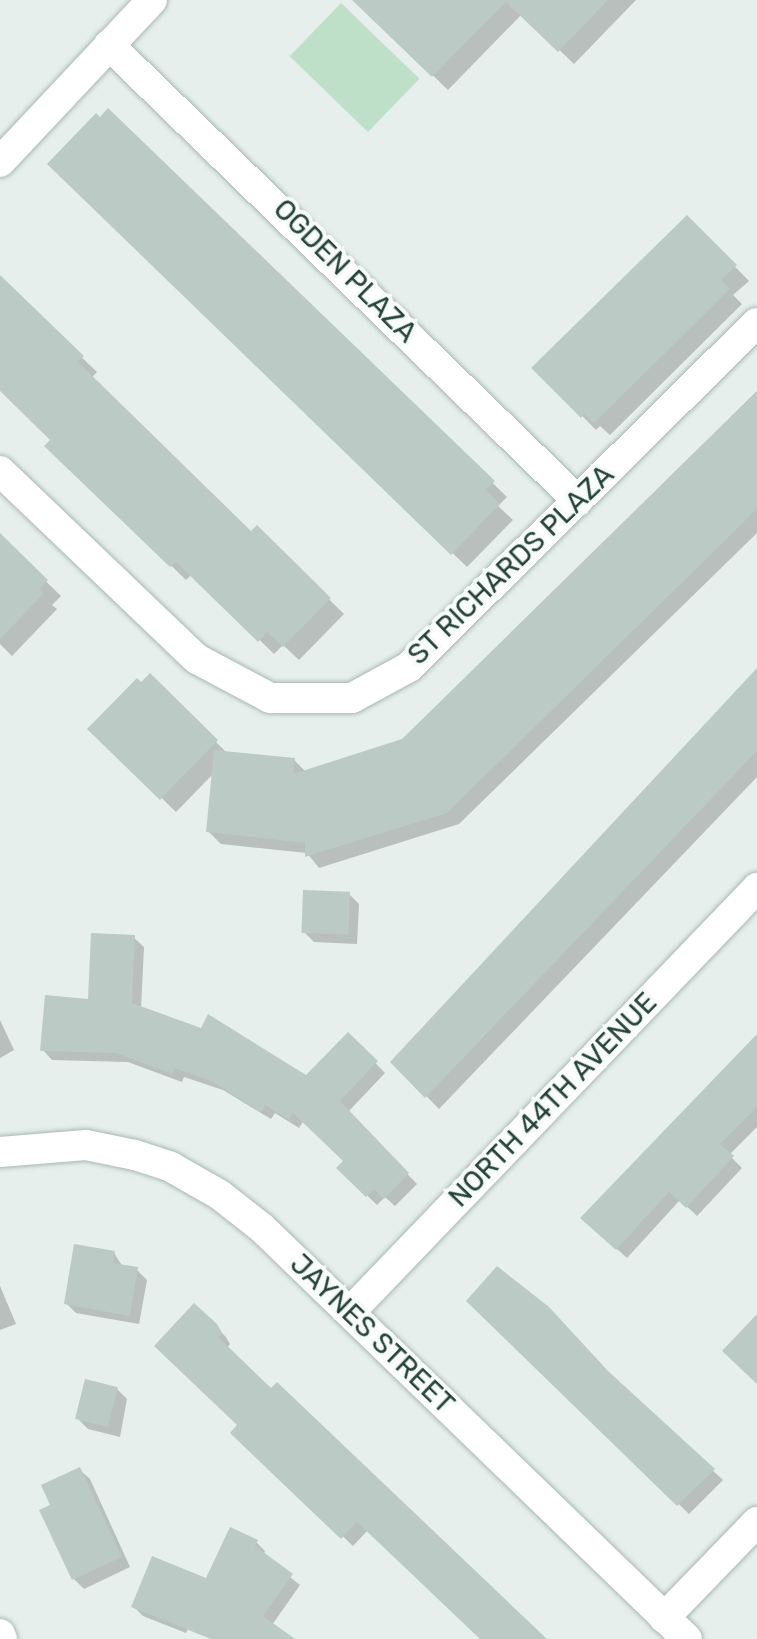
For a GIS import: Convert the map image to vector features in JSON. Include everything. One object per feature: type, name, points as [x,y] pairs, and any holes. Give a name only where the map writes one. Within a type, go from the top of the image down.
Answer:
[{"type":"street","points":[[0,162],[152,0]]},
{"type":"street","name":"OGDEN PLAZA","points":[[109,45],[578,502]]},
{"type":"street","name":"ST RICHARDS PLAZA","points":[[0,471],[197,660],[270,698],[352,698],[409,666],[757,323]]},
{"type":"street","name":"NORTH 44TH AVENUE","points":[[350,1312],[757,888]]},
{"type":"street","name":"JAYNES STREET","points":[[0,1152],[86,1146],[136,1154],[220,1195],[262,1228],[676,1628]]},
{"type":"street","points":[[676,1628],[757,1522]]},
{"type":"green space","points":[[341,3],[419,79],[368,132],[290,56]]},
{"type":"building","points":[[352,0],[608,0],[558,52],[506,2],[432,77]]},
{"type":"building","points":[[108,108],[495,481],[486,490],[500,504],[451,555],[47,164],[96,113],[100,117]]},
{"type":"building","points":[[687,215],[737,265],[721,280],[730,289],[594,423],[584,414],[581,418],[531,368]]},
{"type":"building","points":[[0,275],[84,356],[78,362],[251,531],[257,525],[331,598],[283,647],[267,632],[258,642],[176,562],[170,567],[44,446],[50,440],[0,391]]},
{"type":"building","points":[[757,391],[757,509],[447,813],[305,857],[305,843],[206,832],[214,750],[295,758],[293,774],[402,739]]},
{"type":"building","points":[[0,533],[48,580],[40,589],[44,593],[0,639]]},
{"type":"building","points":[[757,668],[757,751],[425,1098],[390,1062]]},
{"type":"building","points":[[150,673],[218,740],[160,800],[87,729],[137,678],[141,682]]},
{"type":"building","points":[[303,890],[350,892],[348,935],[301,933]]},
{"type":"building","points":[[91,933],[135,935],[132,1003],[201,1028],[208,1014],[306,1075],[348,1032],[378,1061],[340,1101],[409,1173],[384,1199],[374,1189],[366,1197],[336,1168],[343,1161],[293,1113],[289,1120],[265,1105],[261,1112],[211,1081],[174,1068],[172,1074],[116,1053],[40,1051],[45,995],[88,999]]},
{"type":"building","points":[[757,1034],[757,1107],[720,1144],[734,1156],[686,1208],[669,1192],[616,1250],[580,1218]]},
{"type":"building","points":[[74,1244],[115,1251],[113,1263],[138,1267],[130,1316],[64,1304]]},
{"type":"building","points":[[497,1266],[549,1307],[608,1371],[715,1469],[677,1506],[466,1301]]},
{"type":"building","points":[[194,1303],[217,1324],[222,1333],[218,1337],[271,1388],[277,1382],[547,1639],[480,1639],[357,1522],[341,1539],[302,1502],[230,1433],[237,1425],[154,1346]]},
{"type":"building","points":[[757,1314],[757,1384],[722,1351]]},
{"type":"building","points":[[85,1379],[118,1387],[108,1427],[75,1419]]},
{"type":"building","points":[[80,1467],[122,1557],[72,1580],[39,1510],[50,1505],[41,1485]]},
{"type":"building","points":[[230,1527],[258,1540],[255,1546],[293,1574],[263,1616],[295,1639],[211,1639],[131,1607],[152,1556],[206,1578]]}]
